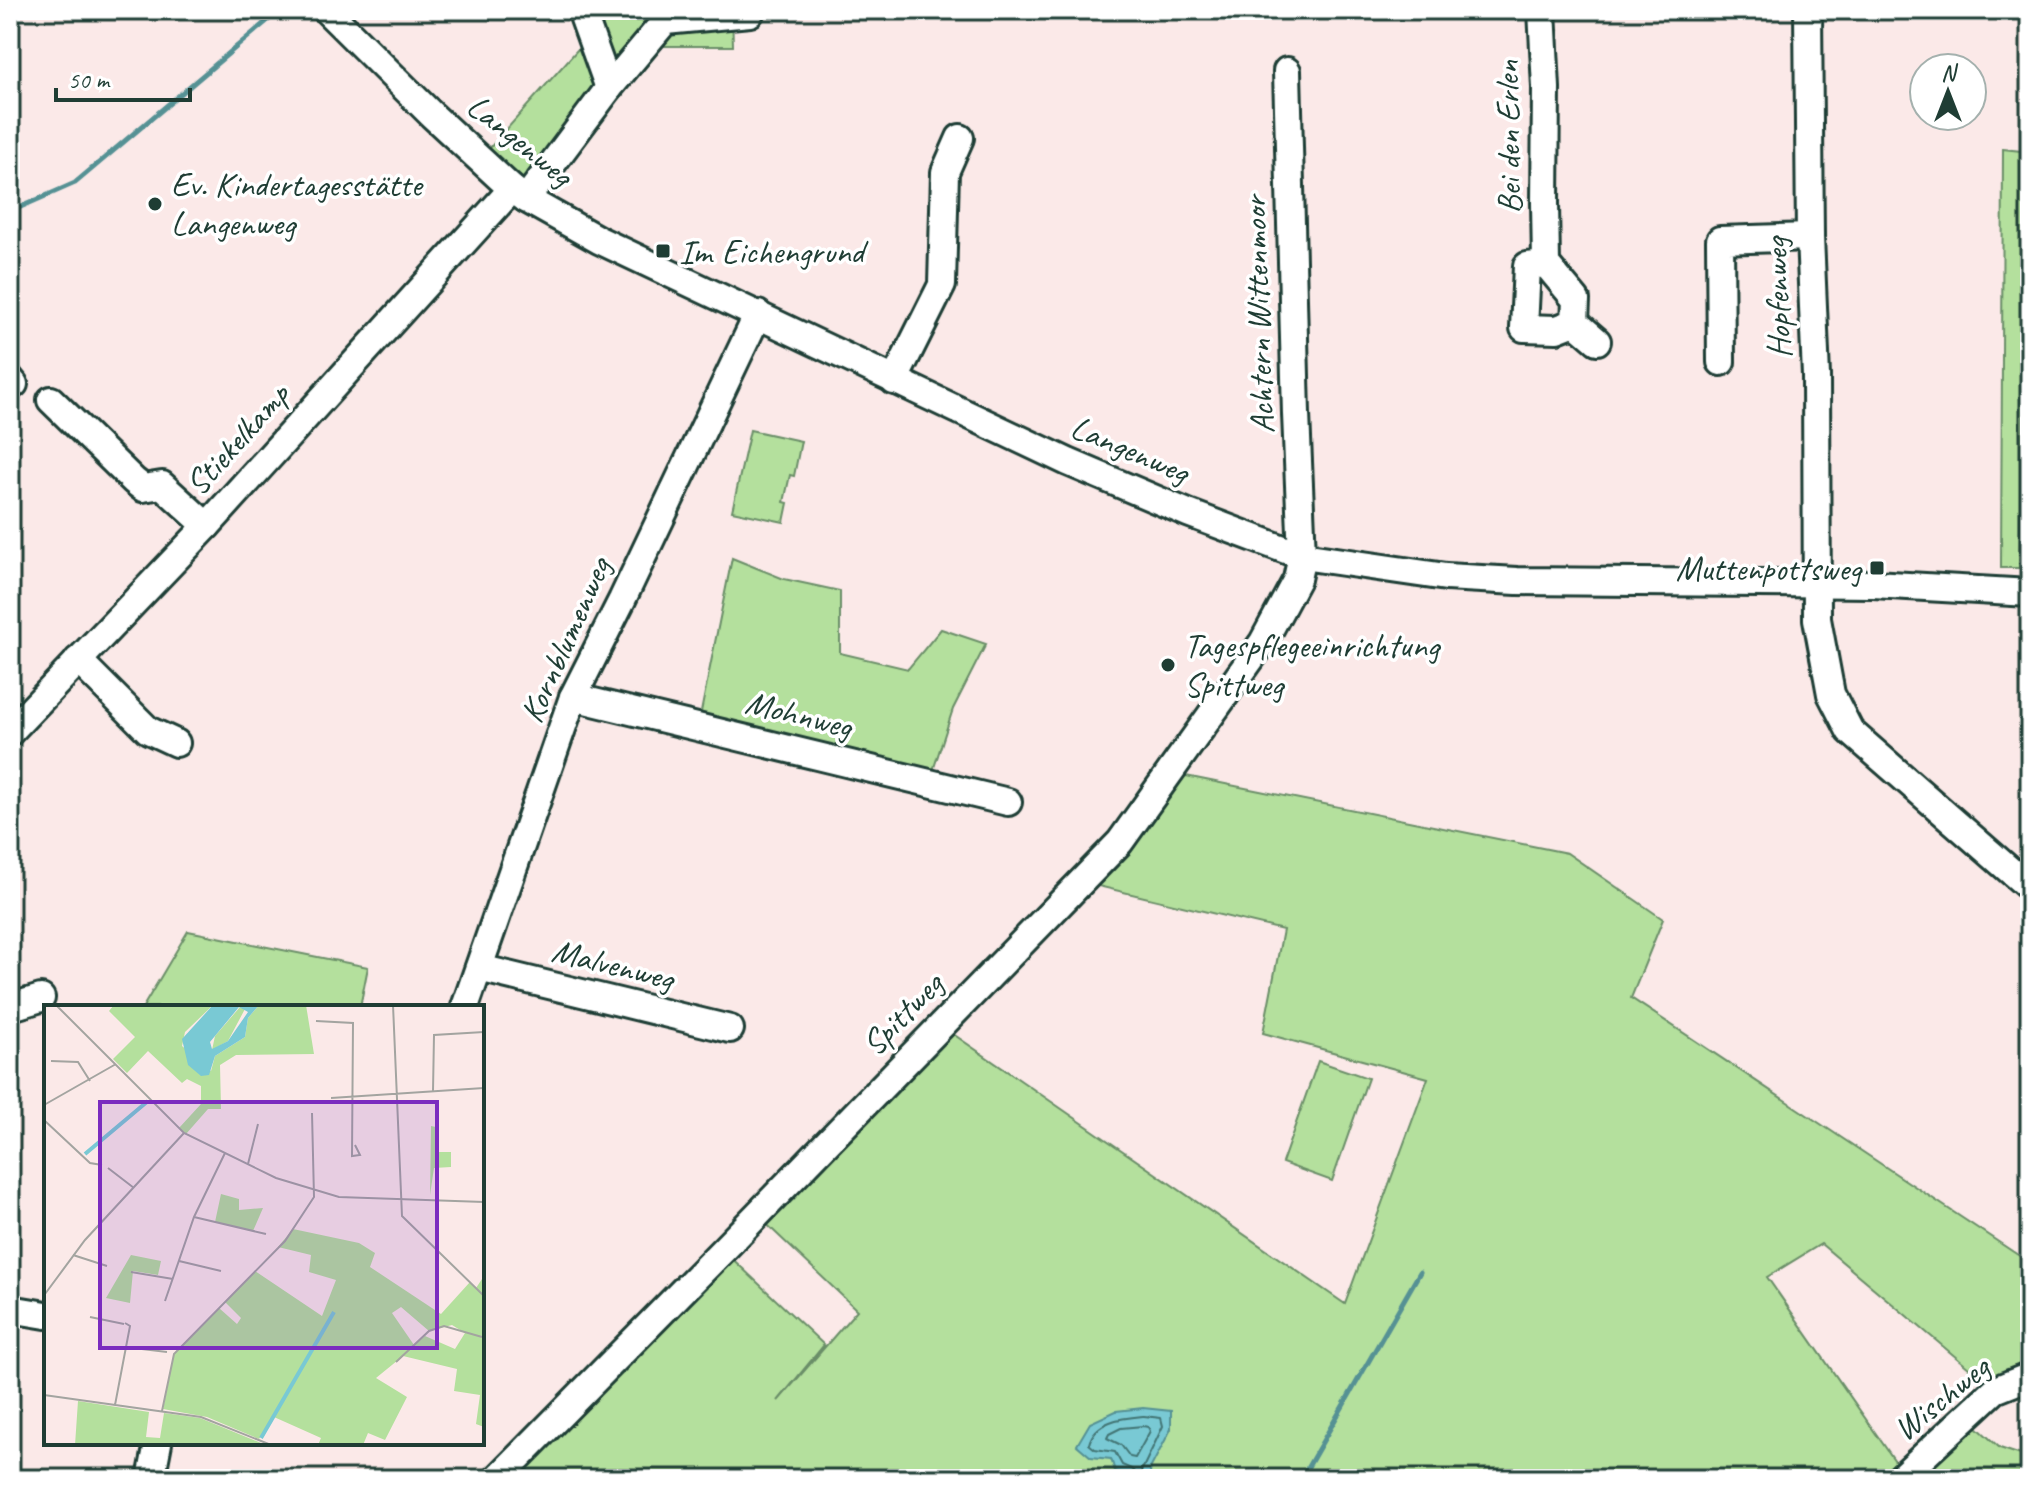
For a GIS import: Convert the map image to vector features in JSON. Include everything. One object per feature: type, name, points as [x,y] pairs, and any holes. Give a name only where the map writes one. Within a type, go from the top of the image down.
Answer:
[{"type":"street","name":"Langenweg","points":[[326,10],[432,115],[519,194],[613,247],[1134,491],[1302,556],[1474,579],[1873,584],[2030,593]]},
{"type":"street","points":[[581,10],[609,88]]},
{"type":"street","name":"Stiekelkamp","points":[[10,732],[519,194],[665,21],[750,13],[751,10]]},
{"type":"street","name":"Bei den Erlen","points":[[1542,10],[1546,88],[1546,264]]},
{"type":"street","name":"Hopfenweg","points":[[1808,10],[1818,583]]},
{"type":"street","name":"Achtern Wittenmoor","points":[[1287,71],[1302,556]]},
{"type":"street","points":[[894,381],[942,285],[945,172],[960,138]]},
{"type":"street","points":[[1721,362],[1720,240],[1810,237]]},
{"type":"street","points":[[1546,264],[1576,300],[1575,322],[1557,329],[1524,328],[1527,266],[1546,264]]},
{"type":"street","name":"Kornblumenweg","points":[[466,1005],[573,697],[758,314]]},
{"type":"street","points":[[1575,322],[1597,341]]},
{"type":"street","points":[[51,400],[134,481],[143,488],[162,485],[207,526]]},
{"type":"street","name":"Spittweg","points":[[497,1479],[1120,842],[1263,642],[1297,579],[1302,556]]},
{"type":"street","points":[[1818,583],[1817,619],[1831,694],[1850,731],[2030,888]]},
{"type":"street","points":[[78,660],[148,730],[176,743]]},
{"type":"street","name":"Mohnweg","points":[[573,697],[1008,802]]},
{"type":"street","name":"Malvenweg","points":[[479,968],[730,1029]]},
{"type":"street","points":[[10,1000],[18,1005],[41,998]]},
{"type":"street","points":[[10,1309],[44,1315]]},
{"type":"street","name":"Wischweg","points":[[1899,1479],[1995,1390],[2030,1376]]},
{"type":"street","points":[[151,1479],[158,1445]]},
{"type":"green space","points":[[610,10],[732,10],[733,46],[655,46],[521,194],[480,159]]},
{"type":"green space","points":[[2003,149],[2030,152],[2030,401],[2023,401],[2019,568],[2001,568]]},
{"type":"green space","points":[[750,430],[801,441],[794,476],[790,475],[784,502],[788,503],[784,522],[732,511]]},
{"type":"green space","points":[[732,558],[784,579],[840,591],[840,653],[908,669],[941,629],[986,644],[953,709],[929,783],[698,727]]},
{"type":"green space","points":[[1171,773],[1567,853],[1663,919],[1631,998],[2030,1263],[2030,1379],[1995,1390],[1821,1244],[1767,1277],[1904,1474],[1966,1417],[2000,1448],[2030,1458],[2030,1479],[500,1479],[723,1250],[824,1345],[778,1401],[857,1310],[757,1215],[940,1025],[1345,1304],[1428,1078],[1263,1033],[1283,930],[1081,882]]},
{"type":"green space","points":[[188,931],[368,967],[360,1005],[144,1005]]},
{"type":"green space","points":[[1318,1061],[1368,1078],[1332,1181],[1282,1163]]},
{"type":"water","points":[[1143,1408],[1171,1411],[1171,1429],[1151,1467],[1149,1479],[1115,1471],[1111,1459],[1091,1457],[1077,1445],[1090,1423],[1116,1411]]},
{"type":"waterway","points":[[10,215],[16,209],[75,183],[280,10]]},
{"type":"waterway","points":[[1301,1479],[1420,1272]]},
{"type":"place","name":"Ev. Kindertagesstätte Langenweg","points":[[155,204]]},
{"type":"place","name":"Im Eichengrund","points":[[663,251]]},
{"type":"place","name":"Muttenpottsweg","points":[[1877,568]]},
{"type":"place","name":"Tagespflegeeinrichtung Spittweg","points":[[1168,665]]}]
